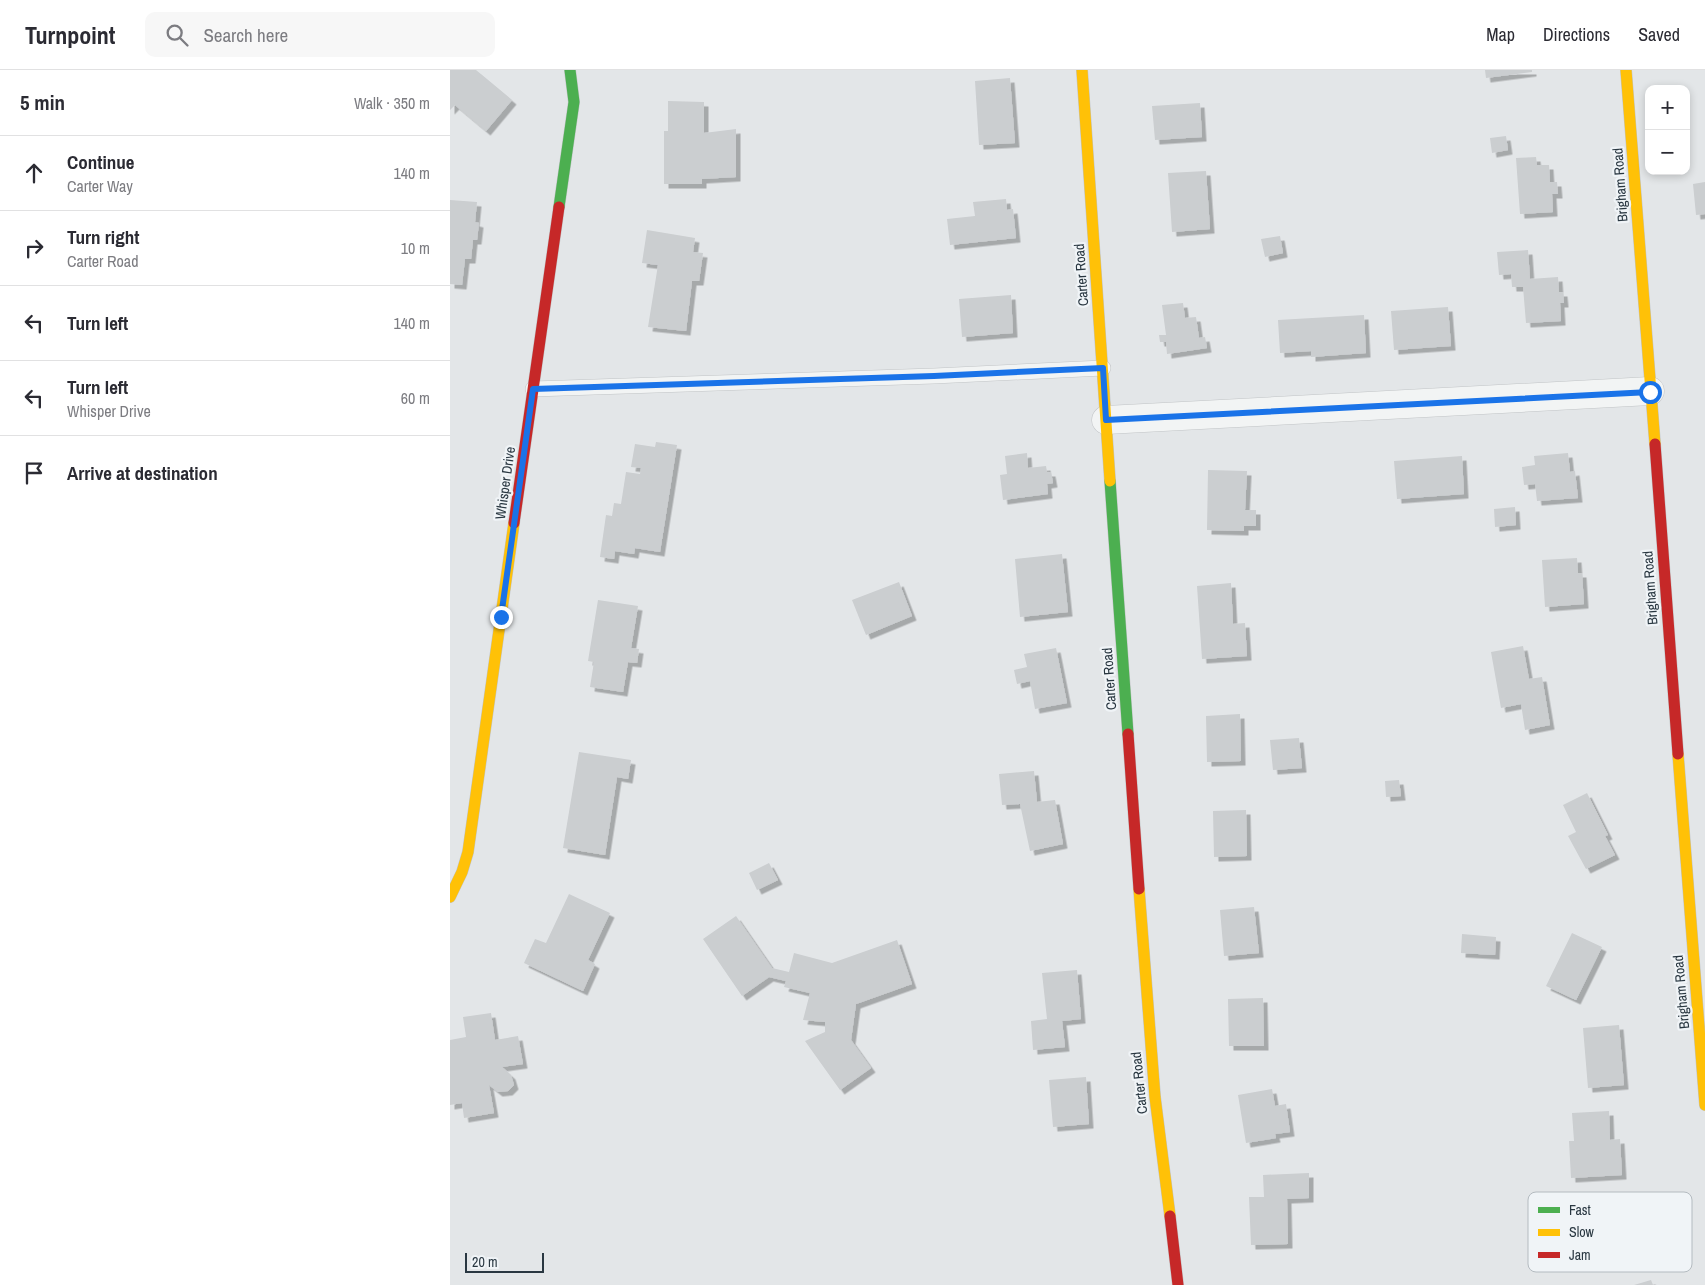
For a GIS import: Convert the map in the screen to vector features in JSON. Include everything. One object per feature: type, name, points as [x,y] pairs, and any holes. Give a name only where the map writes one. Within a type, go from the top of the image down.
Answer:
[{"type":"street","name":"Whisper Drive","points":[[450,897],[462,872],[468,852],[574,102],[570,70]]},
{"type":"street","name":"Carter Road","points":[[1082,70],[1144,969],[1155,1097],[1178,1285]]},
{"type":"street","name":"Brigham Road","points":[[1626,70],[1705,1104]]},
{"type":"street","points":[[1106,420],[1650,392]]},
{"type":"lane","points":[[533,389],[934,376],[1103,368]]},
{"type":"building","points":[[450,70],[476,70],[512,100],[486,131],[455,105],[450,110]]},
{"type":"building","points":[[1485,70],[1532,70],[1532,72],[1486,78]]},
{"type":"building","points":[[1010,78],[1015,143],[979,145],[975,81]]},
{"type":"building","points":[[668,101],[704,102],[704,133],[736,129],[736,177],[702,179],[702,184],[664,184],[664,131],[668,131]]},
{"type":"building","points":[[1200,103],[1202,137],[1155,140],[1152,106]]},
{"type":"building","points":[[1506,136],[1508,150],[1492,153],[1490,138]]},
{"type":"building","points":[[1536,157],[1537,165],[1549,165],[1550,182],[1557,182],[1558,194],[1552,194],[1553,212],[1520,214],[1516,158]]},
{"type":"building","points":[[1206,171],[1210,229],[1172,232],[1168,173]]},
{"type":"building","points":[[1705,182],[1705,214],[1696,215],[1693,184]]},
{"type":"building","points":[[1006,199],[1007,210],[1013,209],[1016,238],[950,245],[947,219],[975,216],[973,202]]},
{"type":"building","points":[[450,200],[477,202],[475,222],[479,223],[477,240],[473,240],[471,259],[465,259],[462,285],[450,284]]},
{"type":"building","points":[[647,230],[695,238],[693,252],[703,253],[699,281],[692,281],[686,331],[648,327],[658,265],[642,263]]},
{"type":"building","points":[[1280,236],[1283,253],[1265,257],[1261,239]]},
{"type":"building","points":[[1528,250],[1530,279],[1558,277],[1559,292],[1563,292],[1564,303],[1560,303],[1561,321],[1526,323],[1523,287],[1512,287],[1511,274],[1499,275],[1497,252]]},
{"type":"building","points":[[1011,295],[1013,333],[962,337],[959,299]]},
{"type":"building","points":[[1183,303],[1185,318],[1196,317],[1199,338],[1205,337],[1207,348],[1167,354],[1166,342],[1160,342],[1159,335],[1166,335],[1162,305]]},
{"type":"building","points":[[1448,307],[1451,346],[1394,350],[1391,311]]},
{"type":"building","points":[[1364,315],[1366,353],[1311,357],[1311,351],[1280,353],[1278,320]]},
{"type":"building","points":[[656,442],[677,445],[660,552],[635,548],[634,554],[615,551],[614,559],[600,557],[606,515],[612,516],[614,503],[621,504],[626,472],[640,474],[641,468],[631,467],[635,444],[655,447]]},
{"type":"building","points":[[1027,453],[1028,468],[1046,466],[1047,472],[1051,472],[1053,483],[1047,484],[1048,494],[1003,500],[1000,475],[1007,474],[1005,456]]},
{"type":"building","points":[[1568,453],[1570,472],[1575,471],[1578,498],[1537,501],[1535,484],[1524,485],[1522,467],[1535,465],[1534,456]]},
{"type":"building","points":[[1462,456],[1464,494],[1397,499],[1394,461]]},
{"type":"building","points":[[1208,470],[1247,471],[1245,510],[1256,510],[1256,526],[1244,526],[1244,531],[1207,530]]},
{"type":"building","points":[[1515,507],[1516,525],[1495,527],[1494,509]]},
{"type":"building","points":[[1062,554],[1068,612],[1020,617],[1015,559]]},
{"type":"building","points":[[1577,558],[1578,573],[1582,573],[1584,604],[1545,607],[1542,560]]},
{"type":"building","points":[[899,582],[912,616],[866,635],[852,600]]},
{"type":"building","points":[[1231,583],[1233,624],[1245,623],[1247,656],[1202,659],[1197,586]]},
{"type":"building","points":[[598,600],[638,606],[631,648],[639,649],[637,663],[628,662],[623,692],[590,687],[594,662],[588,661]]},
{"type":"building","points":[[1523,646],[1529,679],[1542,677],[1550,725],[1525,730],[1521,704],[1501,708],[1491,652]]},
{"type":"building","points":[[1056,648],[1067,703],[1035,709],[1030,681],[1017,684],[1014,670],[1027,667],[1024,654]]},
{"type":"building","points":[[1240,714],[1241,761],[1207,762],[1206,716]]},
{"type":"building","points":[[1299,738],[1302,768],[1273,770],[1270,740]]},
{"type":"building","points":[[579,752],[631,760],[628,779],[617,777],[605,855],[563,848]]},
{"type":"building","points":[[1034,771],[1037,802],[1055,800],[1063,844],[1030,851],[1020,804],[1002,805],[999,774]]},
{"type":"building","points":[[1399,780],[1401,796],[1386,797],[1385,781]]},
{"type":"building","points":[[1587,793],[1608,835],[1605,836],[1615,855],[1586,869],[1568,836],[1576,832],[1563,805]]},
{"type":"building","points":[[1246,810],[1247,856],[1214,857],[1213,811]]},
{"type":"building","points":[[769,863],[778,880],[757,890],[749,873]]},
{"type":"building","points":[[569,894],[610,913],[588,960],[595,964],[583,991],[524,963],[535,939],[546,943]]},
{"type":"building","points":[[1254,907],[1259,953],[1224,956],[1220,910]]},
{"type":"building","points":[[736,916],[772,968],[789,972],[794,953],[832,963],[897,940],[912,984],[856,1004],[851,1040],[871,1068],[840,1090],[805,1041],[825,1032],[825,1022],[803,1020],[810,993],[784,987],[786,981],[769,977],[742,996],[703,939]]},
{"type":"building","points":[[1572,933],[1602,947],[1576,1000],[1546,986]]},
{"type":"building","points":[[1462,934],[1496,937],[1495,955],[1461,953]]},
{"type":"building","points":[[1077,970],[1081,1019],[1062,1021],[1065,1047],[1033,1050],[1031,1021],[1047,1019],[1042,973]]},
{"type":"building","points":[[1263,998],[1264,1046],[1229,1046],[1228,999]]},
{"type":"building","points":[[491,1013],[495,1040],[518,1036],[523,1064],[502,1067],[511,1075],[514,1085],[508,1091],[498,1092],[489,1085],[494,1113],[464,1118],[462,1103],[450,1105],[450,1040],[466,1037],[463,1017]]},
{"type":"building","points":[[1619,1025],[1624,1085],[1588,1088],[1583,1028]]},
{"type":"building","points":[[1086,1077],[1089,1124],[1053,1127],[1049,1080]]},
{"type":"building","points":[[1272,1089],[1275,1106],[1286,1104],[1290,1132],[1275,1134],[1276,1138],[1246,1143],[1238,1095]]},
{"type":"building","points":[[1609,1111],[1610,1140],[1620,1139],[1622,1175],[1571,1178],[1569,1141],[1574,1141],[1572,1113]]},
{"type":"building","points":[[1309,1173],[1309,1198],[1287,1199],[1288,1244],[1251,1245],[1249,1197],[1264,1197],[1263,1175]]},
{"type":"building","points":[[1651,1280],[1653,1285],[1634,1285]]},
{"type":"traffic: fast","points":[[559,207],[574,102],[570,70]]},
{"type":"traffic: fast","points":[[1110,481],[1128,734]]},
{"type":"traffic: slow","points":[[1082,70],[1110,481]]},
{"type":"traffic: slow","points":[[1626,70],[1655,444]]},
{"type":"traffic: slow","points":[[450,897],[462,872],[468,852],[514,523]]},
{"type":"traffic: slow","points":[[1678,754],[1705,1105]]},
{"type":"traffic: slow","points":[[1139,889],[1155,1097],[1170,1216]]},
{"type":"traffic: jam","points":[[514,523],[559,207]]},
{"type":"traffic: jam","points":[[1655,444],[1678,754]]},
{"type":"traffic: jam","points":[[1128,734],[1139,889]]},
{"type":"traffic: jam","points":[[1170,1216],[1178,1285]]},
{"type":"route","points":[[501,617],[533,389],[934,376],[1103,368],[1106,420],[1650,392]]}]
